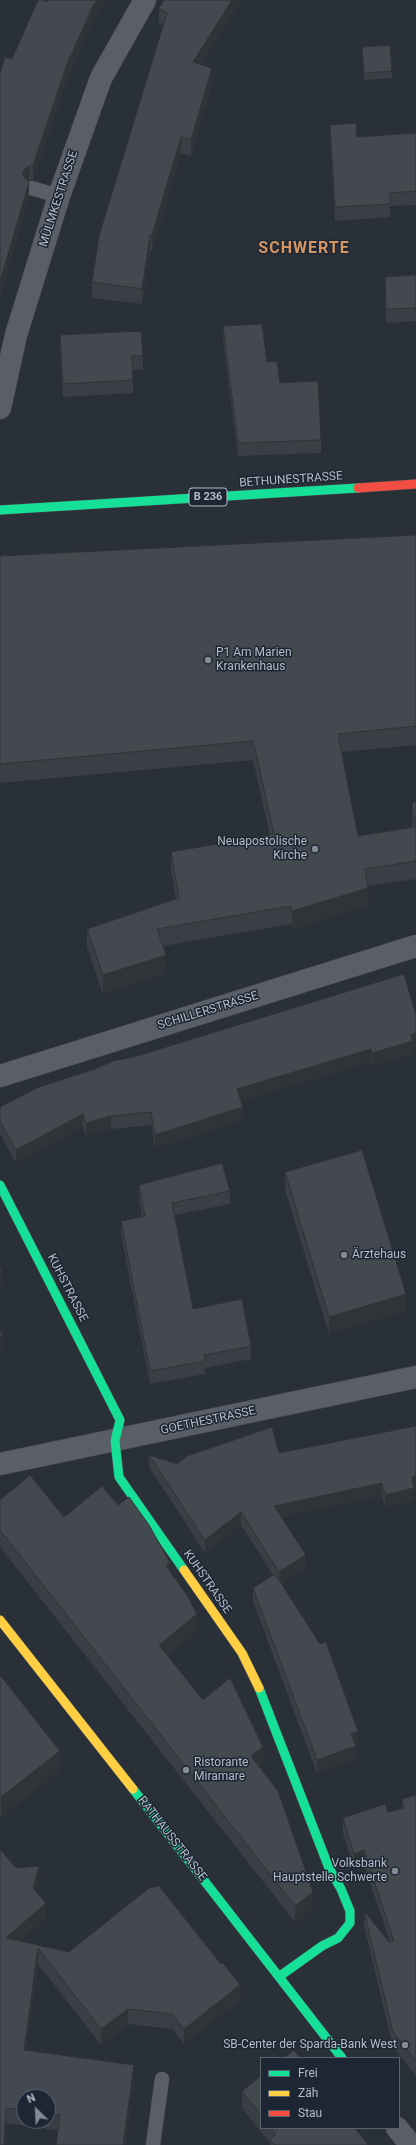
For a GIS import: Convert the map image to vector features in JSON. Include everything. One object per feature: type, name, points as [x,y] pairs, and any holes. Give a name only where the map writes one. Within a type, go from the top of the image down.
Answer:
[{"type":"street","name":"MÜLMKESTRASSE","points":[[0,408],[16,335],[59,196],[101,78],[145,0]]},
{"type":"street","name":"BETHUNESTRASSE","points":[[0,510],[416,484]]},
{"type":"street","name":"SCHILLERSTRASSE","points":[[0,1076],[416,946]]},
{"type":"street","name":"KUHSTRASSE","points":[[0,1185],[120,1420],[115,1441],[119,1477],[242,1653],[261,1693],[329,1868],[341,1889],[350,1911],[350,1923],[338,1938],[322,1946],[280,1976]]},
{"type":"street","name":"GOETHESTRASSE","points":[[0,1464],[416,1377]]},
{"type":"street","name":"RATHAUSSTRASSE","points":[[0,1620],[280,1976],[341,2057]]},
{"type":"street","points":[[399,2129],[411,2145]]},
{"type":"lane","points":[[31,188],[59,196]]},
{"type":"lane","points":[[153,2145],[162,2079]]},
{"type":"building","points":[[38,0],[47,2],[48,0],[97,0],[67,64],[33,165],[29,166],[23,171],[23,176],[29,182],[0,282],[0,73],[5,57],[12,59]]},
{"type":"building","points":[[164,0],[232,0],[193,62],[212,68],[191,140],[181,137],[152,235],[150,235],[142,289],[92,282],[99,236],[167,13],[159,8]]},
{"type":"building","points":[[390,45],[392,71],[364,73],[362,47]]},
{"type":"building","points":[[356,123],[357,137],[416,133],[416,191],[390,193],[390,204],[335,207],[330,125]]},
{"type":"building","points":[[416,275],[416,308],[386,309],[385,277]]},
{"type":"building","points":[[262,324],[267,362],[277,361],[280,383],[318,381],[321,440],[238,443],[223,326]]},
{"type":"building","points":[[141,331],[143,356],[132,356],[133,380],[63,384],[60,335]]},
{"type":"building","name":"P1 Am Marien Krankenhaus","points":[[416,535],[416,726],[338,734],[358,836],[415,827],[412,803],[416,802],[416,861],[365,869],[368,888],[292,911],[291,906],[157,929],[166,955],[103,975],[87,929],[179,898],[171,852],[274,834],[253,741],[0,764],[0,556]]},
{"type":"building","points":[[404,974],[416,1015],[416,1033],[411,1035],[413,1041],[372,1053],[371,1049],[237,1089],[243,1107],[155,1135],[151,1112],[111,1116],[86,1123],[83,1114],[16,1150],[0,1121],[0,1107],[39,1087],[95,1069],[113,1061],[137,1056]]},
{"type":"building","name":"Ärztehaus","points":[[362,1150],[406,1294],[329,1317],[285,1172]]},
{"type":"building","points":[[222,1163],[230,1191],[172,1203],[193,1309],[242,1299],[251,1346],[204,1355],[205,1361],[150,1371],[121,1221],[145,1216],[139,1185]]},
{"type":"building","points":[[0,1329],[3,1335],[0,1337]]},
{"type":"building","points":[[416,1426],[416,1476],[412,1477],[414,1488],[385,1495],[382,1483],[274,1506],[306,1555],[279,1572],[241,1512],[205,1540],[149,1455],[177,1464],[187,1456],[272,1427],[279,1453]]},
{"type":"building","points":[[30,1475],[64,1517],[102,1486],[118,1505],[129,1497],[149,1525],[170,1563],[166,1566],[187,1595],[197,1614],[159,1645],[203,1700],[230,1678],[263,1747],[251,1756],[278,1791],[313,1892],[295,1906],[0,1530],[0,1500]]},
{"type":"building","points":[[275,1574],[320,1644],[326,1642],[358,1731],[351,1734],[356,1746],[317,1760],[253,1588]]},
{"type":"building","points":[[0,1675],[60,1751],[1,1797],[0,1796]]},
{"type":"building","points":[[416,1795],[416,2061],[393,2032],[364,1911],[389,1942],[394,1941],[364,1850],[354,1854],[343,1818],[385,1804],[388,1812],[404,1808],[402,1799]]},
{"type":"building","points":[[0,1849],[16,1868],[39,1866],[33,1888],[46,1903],[6,1938],[69,1952],[149,1888],[159,1886],[221,1964],[223,1963],[240,1985],[184,2029],[172,2014],[128,2009],[101,2029],[38,1948],[24,2050],[134,2065],[123,2145],[56,2145],[60,2115],[56,2114],[56,2089],[16,2089],[16,2109],[6,2108],[4,2145],[0,2145]]},
{"type":"building","points":[[294,2050],[299,2057],[285,2057]]},
{"type":"building","points":[[260,2077],[260,2114],[242,2091]]},
{"type":"building","points":[[272,2129],[356,2129],[368,2145],[275,2145],[270,2139],[276,2134]]},
{"type":"traffic: fast","points":[[0,510],[358,488]]},
{"type":"traffic: fast","points":[[0,1185],[120,1420],[115,1441],[119,1477],[184,1570]]},
{"type":"traffic: fast","points":[[259,1688],[329,1868],[341,1889],[350,1911],[350,1923],[338,1938],[322,1946],[280,1976]]},
{"type":"traffic: fast","points":[[133,1789],[341,2057]]},
{"type":"traffic: slow","points":[[184,1570],[242,1653],[259,1688]]},
{"type":"traffic: slow","points":[[0,1620],[133,1789]]},
{"type":"traffic: jam","points":[[358,488],[416,484]]},
{"type":"place","name":"P1 Am Marien Krankenhaus","points":[[208,660]]},
{"type":"place","name":"Neuapostolische Kirche","points":[[315,849]]},
{"type":"place","name":"Ärztehaus","points":[[344,1255]]},
{"type":"place","name":"Ristorante Miramare","points":[[186,1770]]},
{"type":"place","name":"Volksbank Hauptstelle Schwerte","points":[[395,1871]]},
{"type":"place","name":"SB-Center der Sparda-Bank West","points":[[405,2045]]},
{"type":"district","name":"SCHWERTE","points":[[304,249]]}]
